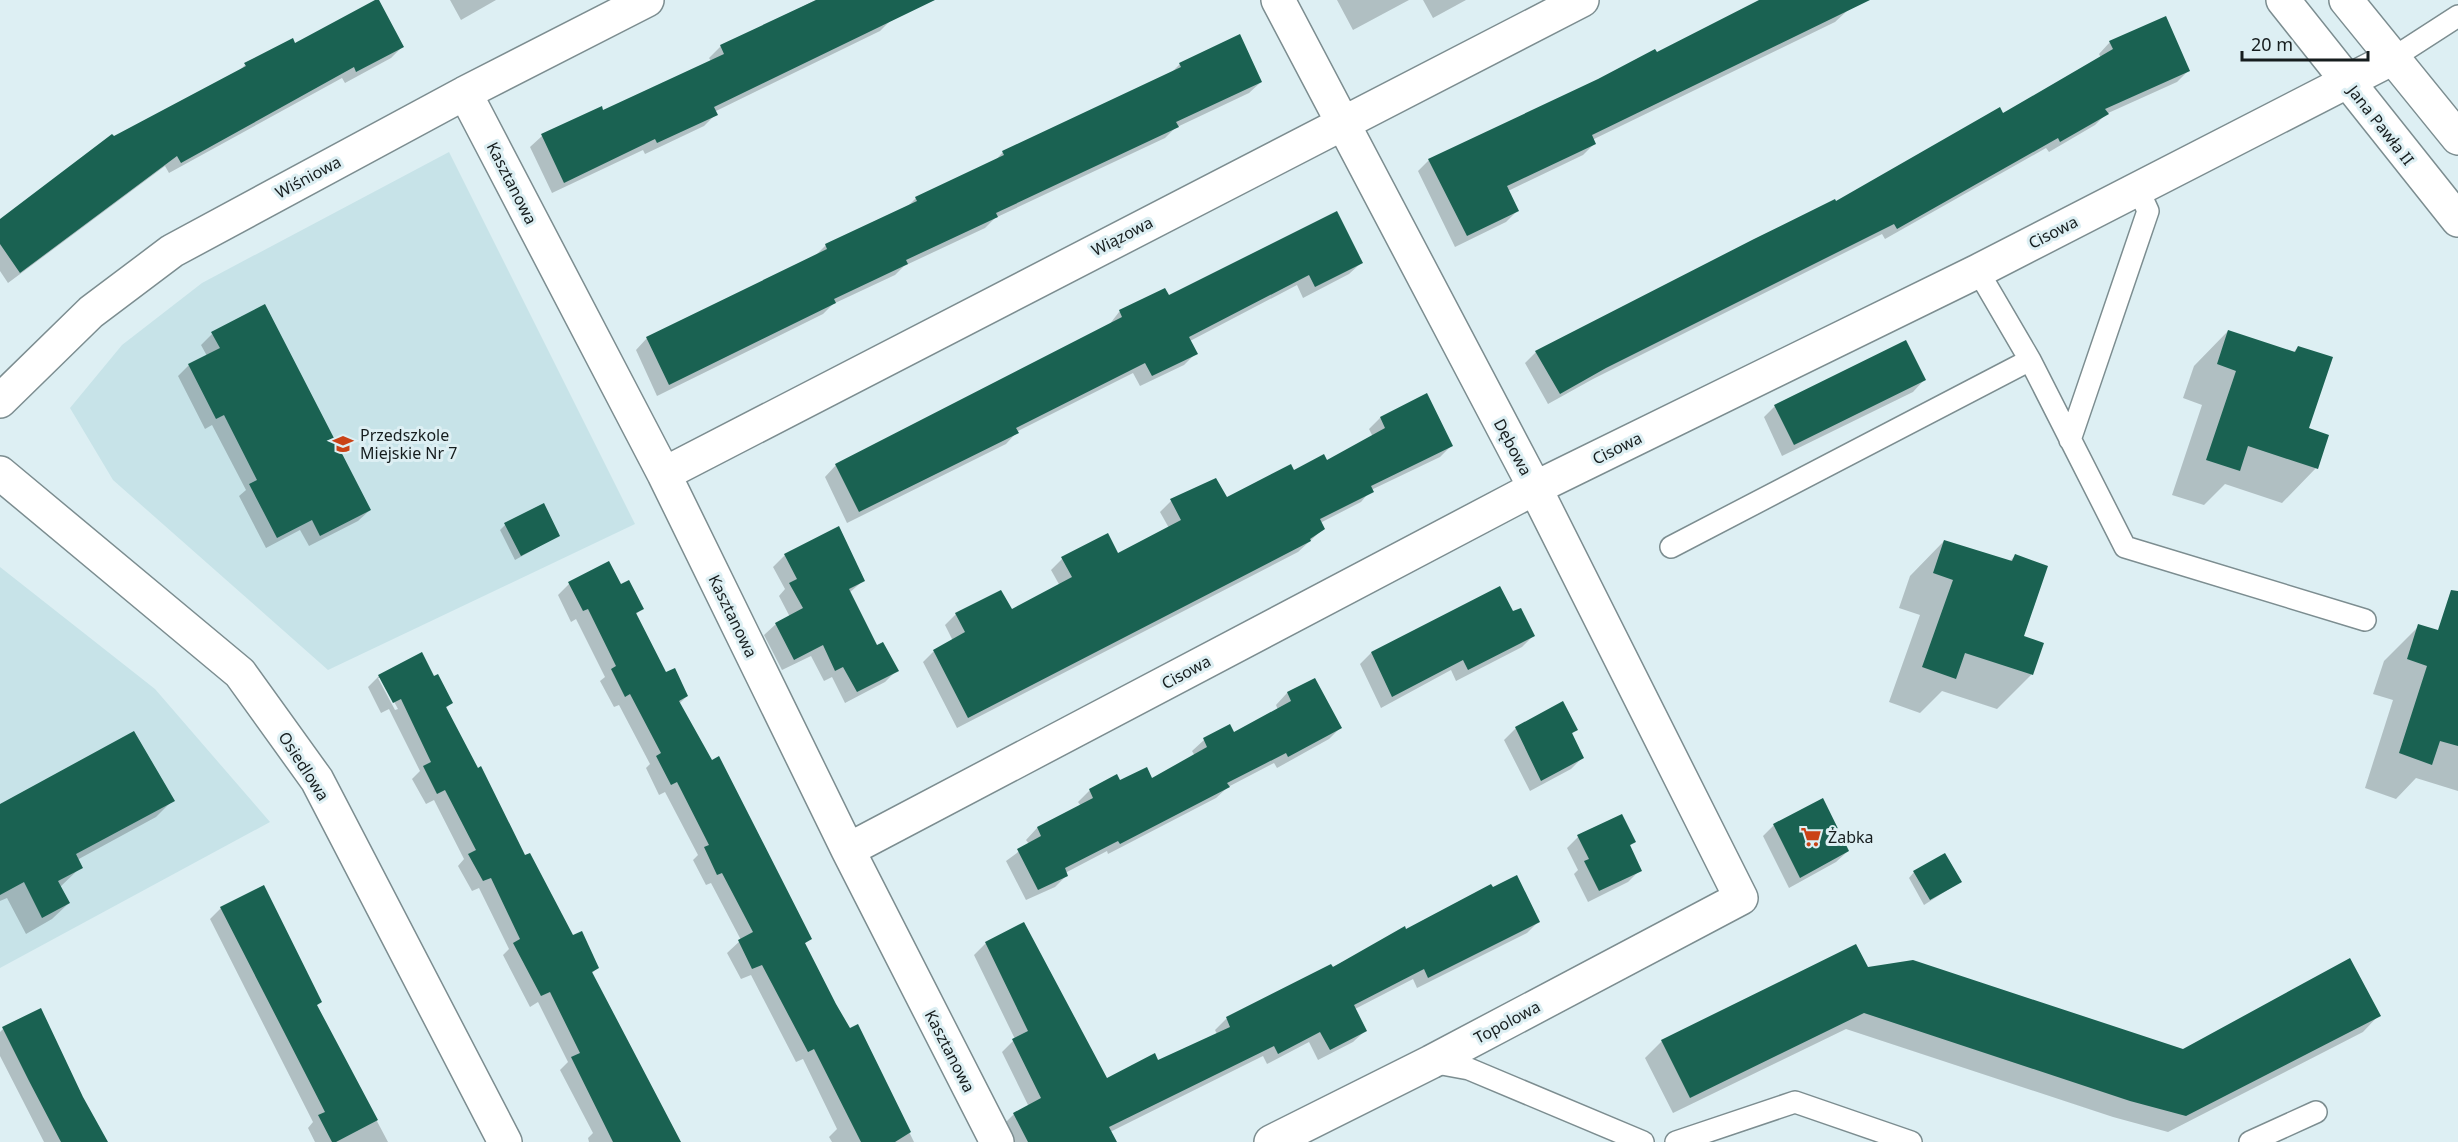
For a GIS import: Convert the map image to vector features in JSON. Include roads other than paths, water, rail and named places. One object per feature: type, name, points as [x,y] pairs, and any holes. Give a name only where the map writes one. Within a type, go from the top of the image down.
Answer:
[{"type":"street","name":"Wiśniowa","points":[[0,401],[91,312],[172,251],[465,93],[647,0]]},
{"type":"street","name":"Dębowa","points":[[1278,0],[1535,488],[1741,898]]},
{"type":"street","name":"Wiązowa","points":[[664,474],[1582,0]]},
{"type":"street","name":"Jana Pawła II","points":[[2283,0],[2458,220]]},
{"type":"street","points":[[2346,0],[2458,138]]},
{"type":"street","name":"Cisowa","points":[[848,850],[1535,488],[1978,271],[2393,58]]},
{"type":"street","name":"Kasztanowa","points":[[465,93],[664,474],[848,850],[997,1142]]},
{"type":"street","name":"Osiedlowa","points":[[0,473],[240,673],[317,780],[505,1142]]},
{"type":"street","name":"Topolowa","points":[[1271,1142],[1431,1062],[1741,898]]},
{"type":"lane","points":[[2393,58],[2458,16]]},
{"type":"lane","points":[[2070,440],[2148,211],[2138,189]]},
{"type":"lane","points":[[1978,271],[2030,360],[2125,547],[2366,620]]},
{"type":"lane","points":[[1671,547],[2030,360]]},
{"type":"lane","points":[[1431,1062],[1469,1069],[1643,1142]]},
{"type":"lane","points":[[1676,1142],[1795,1102],[1911,1142]]},
{"type":"lane","points":[[2250,1142],[2316,1112]]},
{"type":"place","name":"Przedszkole Miejskie Nr 7","points":[[343,444]]},
{"type":"place","name":"Żabka","points":[[1811,837]]}]
